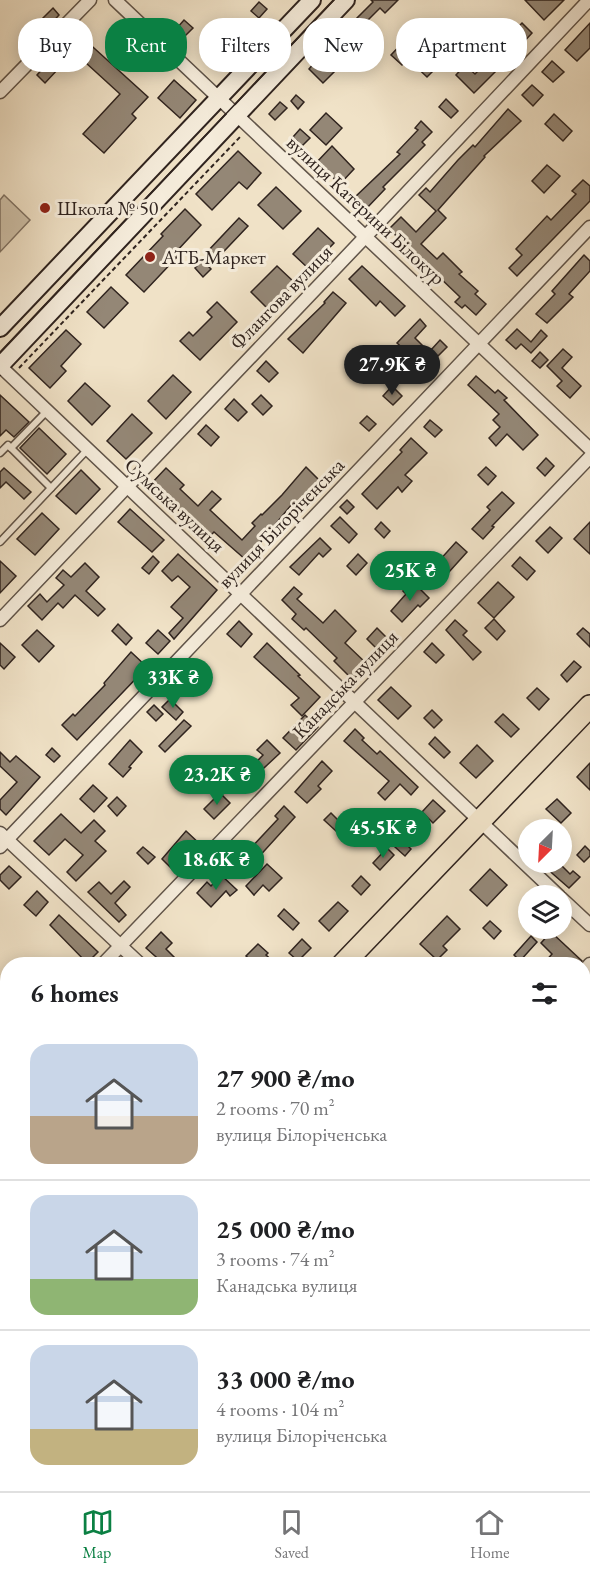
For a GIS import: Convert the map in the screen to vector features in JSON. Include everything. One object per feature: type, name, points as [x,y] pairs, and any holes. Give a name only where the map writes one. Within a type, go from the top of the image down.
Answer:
[{"type":"highway","points":[[349,957],[590,706]]},
{"type":"main road","points":[[0,328],[312,0]]},
{"type":"main road","points":[[4,370],[243,121],[346,0]]},
{"type":"street","points":[[0,92],[90,0]]},
{"type":"street","name":"вулиця Катерини Білокур","points":[[114,0],[590,449]]},
{"type":"street","name":"Флангова вулиця","points":[[0,620],[589,0]]},
{"type":"street","name":"вулиця Білоріченська","points":[[2,840],[590,227]]},
{"type":"street","name":"Сумська вулиця","points":[[4,370],[547,885]]},
{"type":"street","name":"Канадська вулиця","points":[[111,957],[590,457]]},
{"type":"street","points":[[2,840],[133,957]]},
{"type":"street","name":"Сумська вулиця","points":[[572,908],[590,925]]},
{"type":"lane","points":[[11,448],[47,410]]},
{"type":"lane","points":[[0,453],[8,445],[51,488]]},
{"type":"lane","points":[[0,542],[88,449]]},
{"type":"path","points":[[4,370],[243,121]]},
{"type":"shaded area","points":[[4,195],[30,220],[0,252],[0,200]]},
{"type":"building","points":[[371,0],[398,0],[385,13],[380,8],[370,18],[357,18],[373,2]]},
{"type":"building","points":[[525,0],[564,0],[544,20]]},
{"type":"building","points":[[259,2],[267,9],[259,18],[251,11]]},
{"type":"building","points":[[53,8],[59,15],[56,18],[43,18]]},
{"type":"building","points":[[187,23],[193,28],[187,34]]},
{"type":"building","points":[[590,23],[590,48],[577,61],[565,50]]},
{"type":"building","points":[[527,28],[532,33],[527,38]]},
{"type":"building","points":[[93,47],[105,58],[105,72],[120,72],[148,97],[132,114],[136,118],[104,153],[83,134],[120,94],[93,69]]},
{"type":"building","points":[[396,50],[396,60],[391,55]]},
{"type":"building","points":[[552,61],[564,72],[553,82],[542,72]]},
{"type":"building","points":[[40,72],[55,72],[45,83],[37,75]]},
{"type":"building","points":[[312,72],[334,72],[323,83]]},
{"type":"building","points":[[422,72],[432,72],[427,77]]},
{"type":"building","points":[[459,72],[475,74],[495,72],[474,93],[456,75]]},
{"type":"building","points":[[174,80],[196,100],[180,118],[158,98]]},
{"type":"building","points":[[532,85],[543,95],[533,106],[522,95]]},
{"type":"building","points":[[296,95],[304,102],[298,109],[291,101]]},
{"type":"building","points":[[446,99],[458,111],[451,118],[439,107]]},
{"type":"building","points":[[280,102],[287,108],[275,120],[269,114]]},
{"type":"building","points":[[508,109],[521,121],[484,156],[438,210],[446,218],[421,244],[437,259],[443,253],[462,272],[459,274],[478,291],[475,294],[486,304],[476,315],[465,305],[462,308],[455,302],[460,297],[389,229],[401,217],[416,232],[436,211],[419,195],[426,188],[430,192],[473,145],[475,147]]},
{"type":"building","points":[[326,113],[342,128],[326,145],[310,130]]},
{"type":"building","points":[[554,114],[572,131],[563,141],[545,124]]},
{"type":"building","points":[[421,121],[432,132],[422,142],[425,145],[383,187],[385,189],[366,209],[354,198],[400,154],[397,152],[418,130],[415,128]]},
{"type":"building","points":[[300,129],[310,138],[302,146],[293,137]]},
{"type":"building","points":[[332,146],[354,169],[340,184],[316,163]]},
{"type":"building","points":[[238,151],[261,173],[247,189],[239,182],[212,210],[196,194]]},
{"type":"building","points":[[547,165],[560,176],[544,193],[532,181]]},
{"type":"building","points":[[583,180],[590,186],[590,201],[517,276],[509,268],[522,255],[516,249],[547,216],[551,220],[576,194],[572,191]]},
{"type":"building","points":[[276,187],[301,211],[283,229],[258,205]]},
{"type":"building","points":[[185,209],[201,225],[175,253],[178,256],[144,292],[126,275]]},
{"type":"building","points":[[239,218],[248,226],[209,267],[211,269],[203,277],[195,268]]},
{"type":"building","points":[[318,228],[334,243],[309,269],[293,254]]},
{"type":"building","points":[[584,255],[590,261],[590,271],[569,294],[573,297],[547,323],[536,314],[555,294],[552,291]]},
{"type":"building","points":[[277,266],[295,283],[269,310],[251,292]]},
{"type":"building","points":[[362,266],[405,306],[395,316],[380,301],[376,306],[349,279]]},
{"type":"building","points":[[111,287],[128,303],[104,328],[87,312]]},
{"type":"building","points":[[333,292],[346,303],[303,353],[288,339],[325,303]]},
{"type":"building","points":[[217,302],[237,322],[200,360],[180,341],[189,332],[193,336],[212,317],[207,312]]},
{"type":"building","points":[[420,319],[426,326],[415,338],[427,350],[414,363],[406,355],[408,353],[397,343]]},
{"type":"building","points":[[517,329],[531,342],[541,330],[547,336],[531,353],[521,344],[516,349],[506,340]]},
{"type":"building","points":[[66,330],[81,344],[61,366],[66,371],[50,388],[29,368]]},
{"type":"building","points":[[440,340],[447,347],[438,356],[431,350]]},
{"type":"building","points":[[563,349],[572,357],[562,368],[581,386],[570,398],[557,386],[562,381],[547,366]]},
{"type":"building","points":[[540,352],[548,360],[540,368],[532,361]]},
{"type":"building","points":[[266,361],[278,373],[269,382],[257,371]]},
{"type":"building","points":[[173,375],[191,392],[166,419],[148,401]]},
{"type":"building","points":[[476,376],[495,393],[498,390],[507,398],[504,400],[538,435],[523,450],[507,434],[496,446],[489,438],[500,427],[493,420],[499,414],[468,385]]},
{"type":"building","points":[[85,383],[110,406],[92,425],[68,401]]},
{"type":"building","points":[[392,386],[402,396],[393,405],[383,396]]},
{"type":"building","points":[[0,395],[29,422],[14,437],[6,430],[0,436]]},
{"type":"building","points":[[261,395],[272,406],[263,415],[252,404]]},
{"type":"building","points":[[234,399],[247,412],[238,421],[225,409]]},
{"type":"building","points":[[132,414],[152,433],[126,459],[107,441]]},
{"type":"building","points":[[367,416],[376,424],[369,431],[360,423]]},
{"type":"building","points":[[430,420],[442,430],[435,437],[424,427]]},
{"type":"building","points":[[206,425],[219,437],[211,446],[198,434]]},
{"type":"building","points":[[39,428],[66,454],[47,474],[20,448]]},
{"type":"building","points":[[411,438],[427,453],[405,475],[412,481],[402,492],[398,487],[377,509],[362,494],[402,452],[400,450]]},
{"type":"building","points":[[546,458],[554,466],[545,476],[537,468]]},
{"type":"building","points":[[306,467],[321,482],[294,506],[292,504],[246,560],[214,532],[209,537],[150,485],[166,468],[184,485],[180,489],[198,506],[212,491],[221,499],[210,510],[242,540],[255,526],[252,523],[282,495]]},
{"type":"building","points":[[486,467],[496,476],[488,485],[478,475]]},
{"type":"building","points":[[4,468],[31,492],[24,499],[6,482],[0,488],[0,472]]},
{"type":"building","points":[[81,470],[100,489],[76,514],[56,496]]},
{"type":"building","points":[[502,492],[514,503],[483,539],[472,529],[490,510],[487,507]]},
{"type":"building","points":[[347,500],[354,507],[347,514],[340,507]]},
{"type":"building","points":[[130,509],[164,540],[152,552],[118,522]]},
{"type":"building","points":[[42,513],[59,529],[35,555],[17,539]]},
{"type":"building","points":[[340,517],[357,534],[349,543],[331,526]]},
{"type":"building","points":[[381,522],[390,531],[384,538],[375,529]]},
{"type":"building","points":[[590,522],[590,554],[574,539]]},
{"type":"building","points":[[550,527],[562,538],[548,553],[536,541]]},
{"type":"building","points":[[320,538],[331,549],[323,557],[319,553],[299,575],[290,567]]},
{"type":"building","points":[[456,542],[467,552],[440,582],[429,572]]},
{"type":"building","points":[[178,554],[217,590],[174,639],[169,633],[183,618],[171,607],[190,587],[178,576],[172,581],[162,571]]},
{"type":"building","points":[[358,554],[367,563],[356,575],[347,566]]},
{"type":"building","points":[[153,556],[159,562],[149,574],[142,568]]},
{"type":"building","points":[[520,557],[535,571],[527,580],[512,566]]},
{"type":"building","points":[[0,561],[16,576],[0,593]]},
{"type":"building","points":[[85,563],[99,577],[86,591],[105,609],[98,616],[75,595],[63,608],[58,603],[42,620],[28,606],[40,594],[47,602],[64,585],[56,578],[63,570],[71,577]]},
{"type":"building","points":[[412,566],[419,573],[407,586],[400,579]]},
{"type":"building","points":[[413,582],[429,598],[420,607],[418,605],[402,622],[391,611],[406,594],[403,591]]},
{"type":"building","points":[[498,582],[514,597],[494,618],[478,603]]},
{"type":"building","points":[[294,587],[302,594],[297,599],[323,623],[335,610],[356,631],[345,643],[368,665],[353,680],[334,661],[337,658],[306,628],[304,630],[292,619],[296,614],[282,600]]},
{"type":"building","points":[[494,619],[505,631],[497,640],[485,628]]},
{"type":"building","points":[[455,620],[467,631],[463,635],[481,652],[473,660],[446,630]]},
{"type":"building","points":[[239,621],[252,634],[241,647],[227,634]]},
{"type":"building","points":[[118,624],[132,638],[126,645],[112,631]]},
{"type":"building","points":[[377,628],[388,639],[378,650],[367,639]]},
{"type":"building","points":[[583,628],[590,634],[590,647],[577,634]]},
{"type":"building","points":[[37,630],[54,646],[39,662],[22,645]]},
{"type":"building","points":[[158,630],[170,641],[158,654],[146,643]]},
{"type":"building","points":[[0,643],[15,657],[4,669],[0,665]]},
{"type":"building","points":[[267,643],[320,697],[302,716],[291,705],[299,698],[254,657]]},
{"type":"building","points":[[432,643],[444,655],[436,663],[424,652]]},
{"type":"building","points":[[131,652],[147,667],[77,740],[62,725],[73,714],[75,716],[105,685],[104,683]]},
{"type":"building","points":[[574,661],[581,667],[567,682],[561,675]]},
{"type":"building","points":[[197,672],[207,681],[193,696],[183,687]]},
{"type":"building","points":[[391,687],[411,706],[398,719],[378,700]]},
{"type":"building","points":[[537,688],[549,699],[539,710],[527,698]]},
{"type":"building","points":[[170,699],[183,712],[176,720],[162,707]]},
{"type":"building","points":[[154,705],[163,714],[156,721],[147,712]]},
{"type":"building","points":[[432,710],[442,720],[434,728],[424,718]]},
{"type":"building","points":[[503,714],[519,729],[511,737],[495,722]]},
{"type":"building","points":[[305,715],[318,727],[296,750],[283,738]]},
{"type":"building","points":[[184,720],[191,726],[165,752],[159,746]]},
{"type":"building","points":[[355,729],[364,738],[362,740],[377,754],[380,751],[418,787],[411,795],[400,784],[385,800],[378,793],[389,781],[344,741]]},
{"type":"building","points":[[435,737],[450,752],[444,758],[429,744]]},
{"type":"building","points":[[130,740],[142,752],[123,777],[109,764]]},
{"type":"building","points":[[267,740],[280,753],[249,782],[243,776],[263,755],[257,750]]},
{"type":"building","points":[[477,745],[493,761],[476,778],[460,763]]},
{"type":"building","points":[[52,748],[60,756],[54,762],[46,755]]},
{"type":"building","points":[[0,752],[10,762],[16,756],[40,777],[6,815],[0,809],[0,800],[17,782],[0,766]]},
{"type":"building","points":[[322,761],[332,771],[318,786],[321,789],[307,803],[295,792]]},
{"type":"building","points":[[590,763],[590,790],[577,777]]},
{"type":"building","points":[[93,785],[107,798],[94,812],[80,799]]},
{"type":"building","points":[[220,793],[230,803],[214,819],[204,809]]},
{"type":"building","points":[[117,797],[126,806],[117,816],[108,806]]},
{"type":"building","points":[[557,799],[571,813],[565,819],[557,819],[546,809]]},
{"type":"building","points":[[433,800],[445,811],[433,823],[422,812]]},
{"type":"building","points":[[284,806],[295,817],[256,860],[247,852],[278,819],[275,816]]},
{"type":"building","points":[[331,813],[342,824],[336,831],[324,820]]},
{"type":"building","points":[[61,814],[81,833],[94,820],[105,831],[95,841],[106,851],[76,881],[67,872],[83,855],[65,839],[49,855],[34,841]]},
{"type":"building","points":[[186,831],[202,846],[191,856],[186,851],[171,868],[162,859]]},
{"type":"building","points":[[402,840],[411,849],[405,856],[395,847]]},
{"type":"building","points":[[236,841],[247,852],[237,862],[226,852]]},
{"type":"building","points":[[585,846],[590,851],[590,856],[584,862],[577,855]]},
{"type":"building","points":[[143,847],[155,857],[148,864],[137,853]]},
{"type":"building","points":[[387,848],[394,855],[380,870],[373,863]]},
{"type":"building","points":[[267,864],[282,878],[269,891],[263,885],[254,895],[246,886]]},
{"type":"building","points":[[9,866],[21,877],[9,889],[0,880],[0,875]]},
{"type":"building","points":[[490,869],[507,885],[487,906],[470,890]]},
{"type":"building","points":[[573,871],[580,877],[572,885],[566,885],[552,873],[570,874]]},
{"type":"building","points":[[221,875],[237,890],[230,896],[226,891],[211,907],[197,893],[207,882],[211,886]]},
{"type":"building","points":[[361,876],[370,885],[361,895],[352,886]]},
{"type":"building","points":[[124,881],[130,887],[115,903],[126,915],[119,922],[88,892],[99,882],[111,894]]},
{"type":"building","points":[[37,891],[48,902],[36,916],[24,905]]},
{"type":"building","points":[[338,902],[348,911],[329,931],[319,921]]},
{"type":"building","points":[[284,909],[299,923],[293,930],[278,916]]},
{"type":"building","points":[[59,915],[98,952],[93,957],[81,957],[50,925]]},
{"type":"building","points":[[447,916],[460,929],[443,946],[447,950],[440,957],[434,957],[420,944]]},
{"type":"building","points":[[490,921],[501,931],[494,939],[483,928]]},
{"type":"building","points":[[161,932],[172,943],[166,949],[174,957],[156,957],[146,948]]},
{"type":"building","points":[[302,939],[311,948],[302,957],[294,957],[289,953]]},
{"type":"building","points":[[528,939],[534,939],[537,942],[524,957],[514,955]]},
{"type":"building","points":[[545,939],[558,939],[578,957],[549,957],[552,954],[541,943]]},
{"type":"building","points":[[258,944],[268,953],[266,955],[268,957],[247,957]]},
{"type":"tram line","points":[[0,352],[334,0]]},
{"type":"place","name":"Школа № 50","points":[[45,208]]},
{"type":"place","name":"АТБ-Маркет","points":[[150,257]]}]
